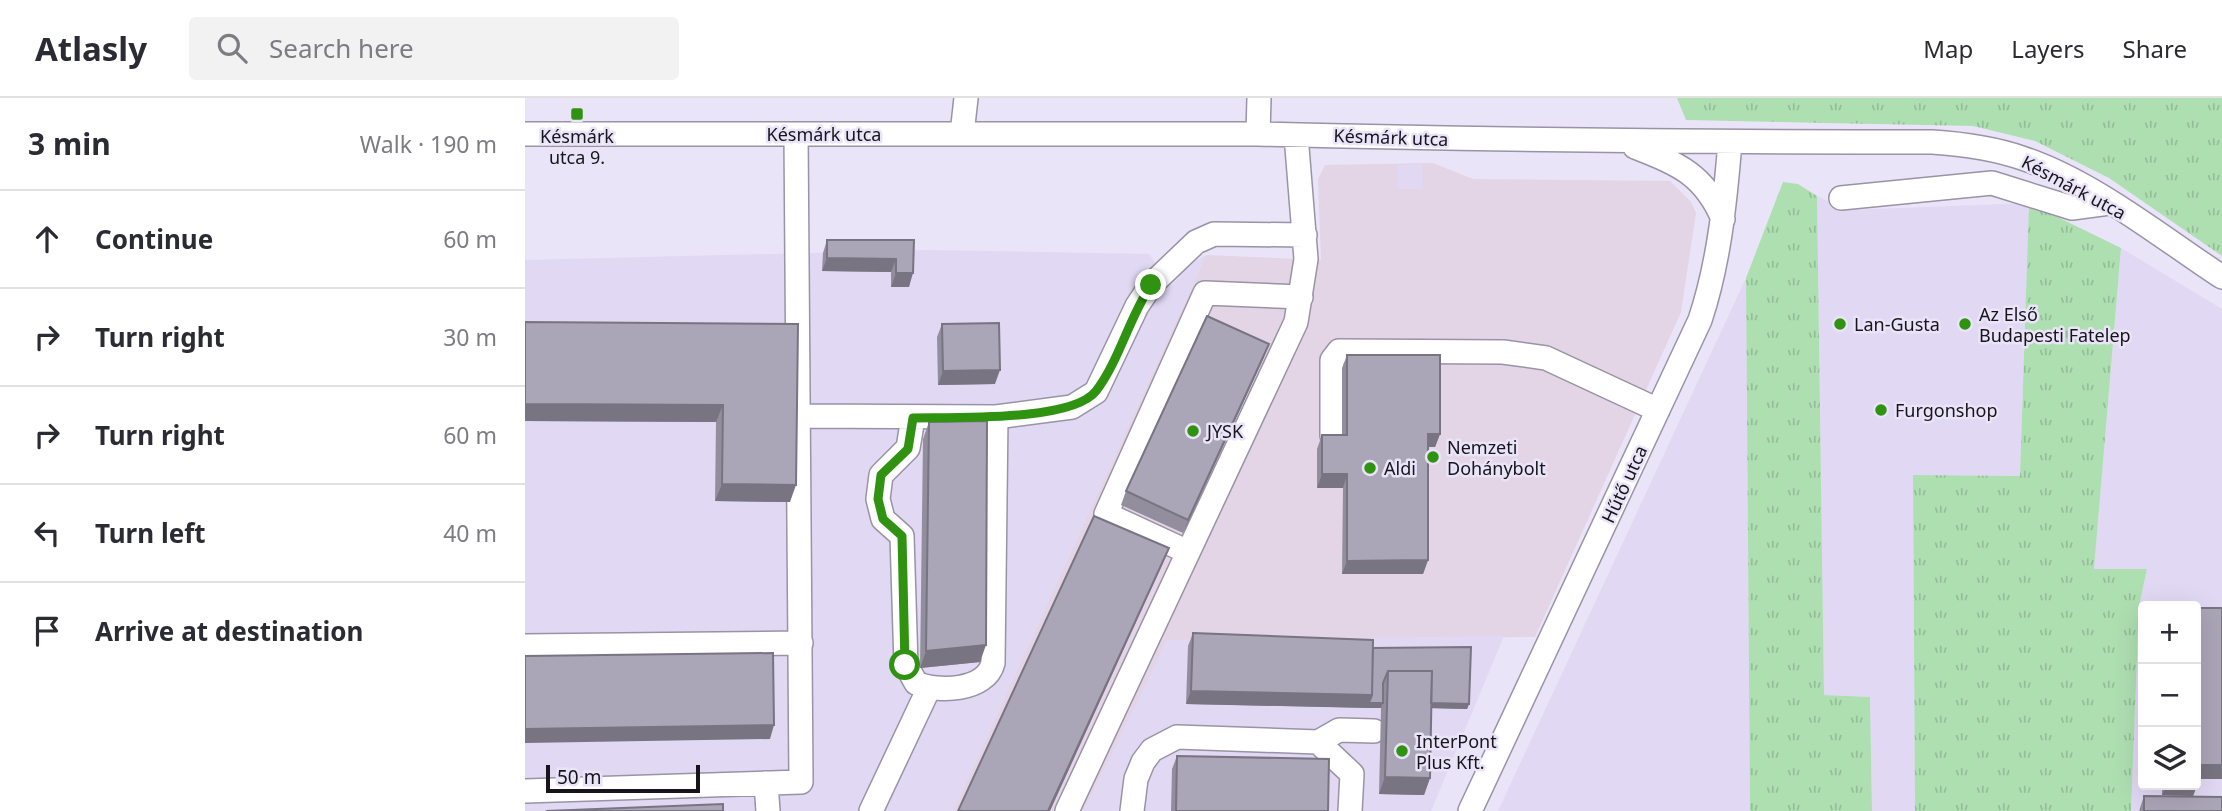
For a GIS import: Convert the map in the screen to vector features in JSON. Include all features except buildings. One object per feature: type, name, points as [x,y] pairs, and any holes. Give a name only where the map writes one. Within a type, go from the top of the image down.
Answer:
[{"type":"street","points":[[962,134],[966,98]]},
{"type":"street","points":[[1258,134],[1261,100]]},
{"type":"street","name":"Késmárk utca","points":[[525,134],[1258,134],[1623,142],[1932,142],[1979,147],[2037,164],[2109,203],[2222,277]]},
{"type":"street","points":[[525,791],[801,782],[800,327],[796,134]]},
{"type":"street","points":[[1067,811],[1296,322],[1301,297],[1305,236],[1296,135]]},
{"type":"street","points":[[1623,142],[1681,166],[1707,190],[1723,219]]},
{"type":"street","name":"Hűtő utca","points":[[1470,811],[1704,310],[1723,219],[1730,142]]},
{"type":"street","points":[[1841,198],[1992,183],[2072,208],[2109,203]]},
{"type":"street","points":[[800,416],[996,417],[1072,407],[1090,397],[1103,379],[1137,306],[1151,285],[1201,238],[1214,234],[1305,236]]},
{"type":"street","points":[[1188,552],[1106,514],[1205,293],[1301,297]]},
{"type":"street","points":[[773,327],[800,327]]},
{"type":"street","points":[[1332,435],[1332,360],[1339,351],[1503,352],[1546,358],[1658,410]]},
{"type":"street","points":[[913,418],[908,449],[881,475],[878,499],[883,519],[902,536],[905,665],[916,683],[929,688],[976,683],[989,674],[993,663],[996,417]]},
{"type":"street","points":[[525,646],[801,643]]},
{"type":"street","points":[[871,811],[929,688]]},
{"type":"street","points":[[1132,811],[1136,779],[1143,762],[1152,750],[1177,737],[1318,742],[1339,730],[1374,731]]},
{"type":"street","points":[[1318,742],[1352,774],[1350,811]]},
{"type":"street","points":[[766,783],[768,811]]},
{"type":"shaded area","points":[[1433,163],[1473,179],[1670,181],[1691,202],[1696,213],[1681,312],[1535,637],[1168,640],[1084,811],[953,811],[1206,255],[1321,260],[1318,179],[1325,165]]},
{"type":"shaded area","points":[[1422,164],[1423,189],[1398,189],[1397,165]]},
{"type":"shaded area","points":[[1817,196],[1848,210],[2029,203],[2020,476],[1913,475],[1915,811],[1872,811],[1870,697],[1824,695]]},
{"type":"shaded area","points":[[2121,248],[2222,309],[2222,811],[2131,811],[2138,632],[2138,790],[2201,790],[2201,601],[2140,601],[2147,569],[2094,570]]},
{"type":"shaded area","points":[[929,250],[1149,254],[1172,285],[1192,263],[1206,255],[953,811],[525,811],[525,260]]},
{"type":"shaded area","points":[[1746,278],[1750,811],[1498,811]]},
{"type":"shaded area","points":[[1504,636],[1431,811],[1084,811],[1167,640]]},
{"type":"green space","points":[[1677,98],[2222,98],[2222,256],[2109,178],[2035,141],[1973,126],[1686,120]]},
{"type":"green space","points":[[1783,182],[1798,184],[1817,196],[1824,695],[1870,697],[1872,811],[1750,811],[1746,278]]},
{"type":"green space","points":[[2029,203],[2121,248],[2094,569],[2147,569],[2138,601],[2131,811],[1915,811],[1913,475],[2020,476]]},
{"type":"place","name":"Késmárk utca 9.","points":[[577,114]]},
{"type":"place","name":"Lan-Gusta","points":[[1840,324]]},
{"type":"place","name":"Az Első Budapesti Fatelep","points":[[1965,324]]},
{"type":"place","name":"Furgonshop","points":[[1881,410]]},
{"type":"place","name":"JYSK","points":[[1193,431]]},
{"type":"place","name":"Nemzeti Dohánybolt","points":[[1433,457]]},
{"type":"place","name":"Aldi","points":[[1370,468]]},
{"type":"place","name":"InterPont Plus Kft.","points":[[1402,751]]},
{"type":"route","points":[[905,665],[902,536],[883,519],[878,499],[881,475],[908,449],[913,418],[996,417],[1082,404],[1096,392],[1137,306],[1151,285]]}]
